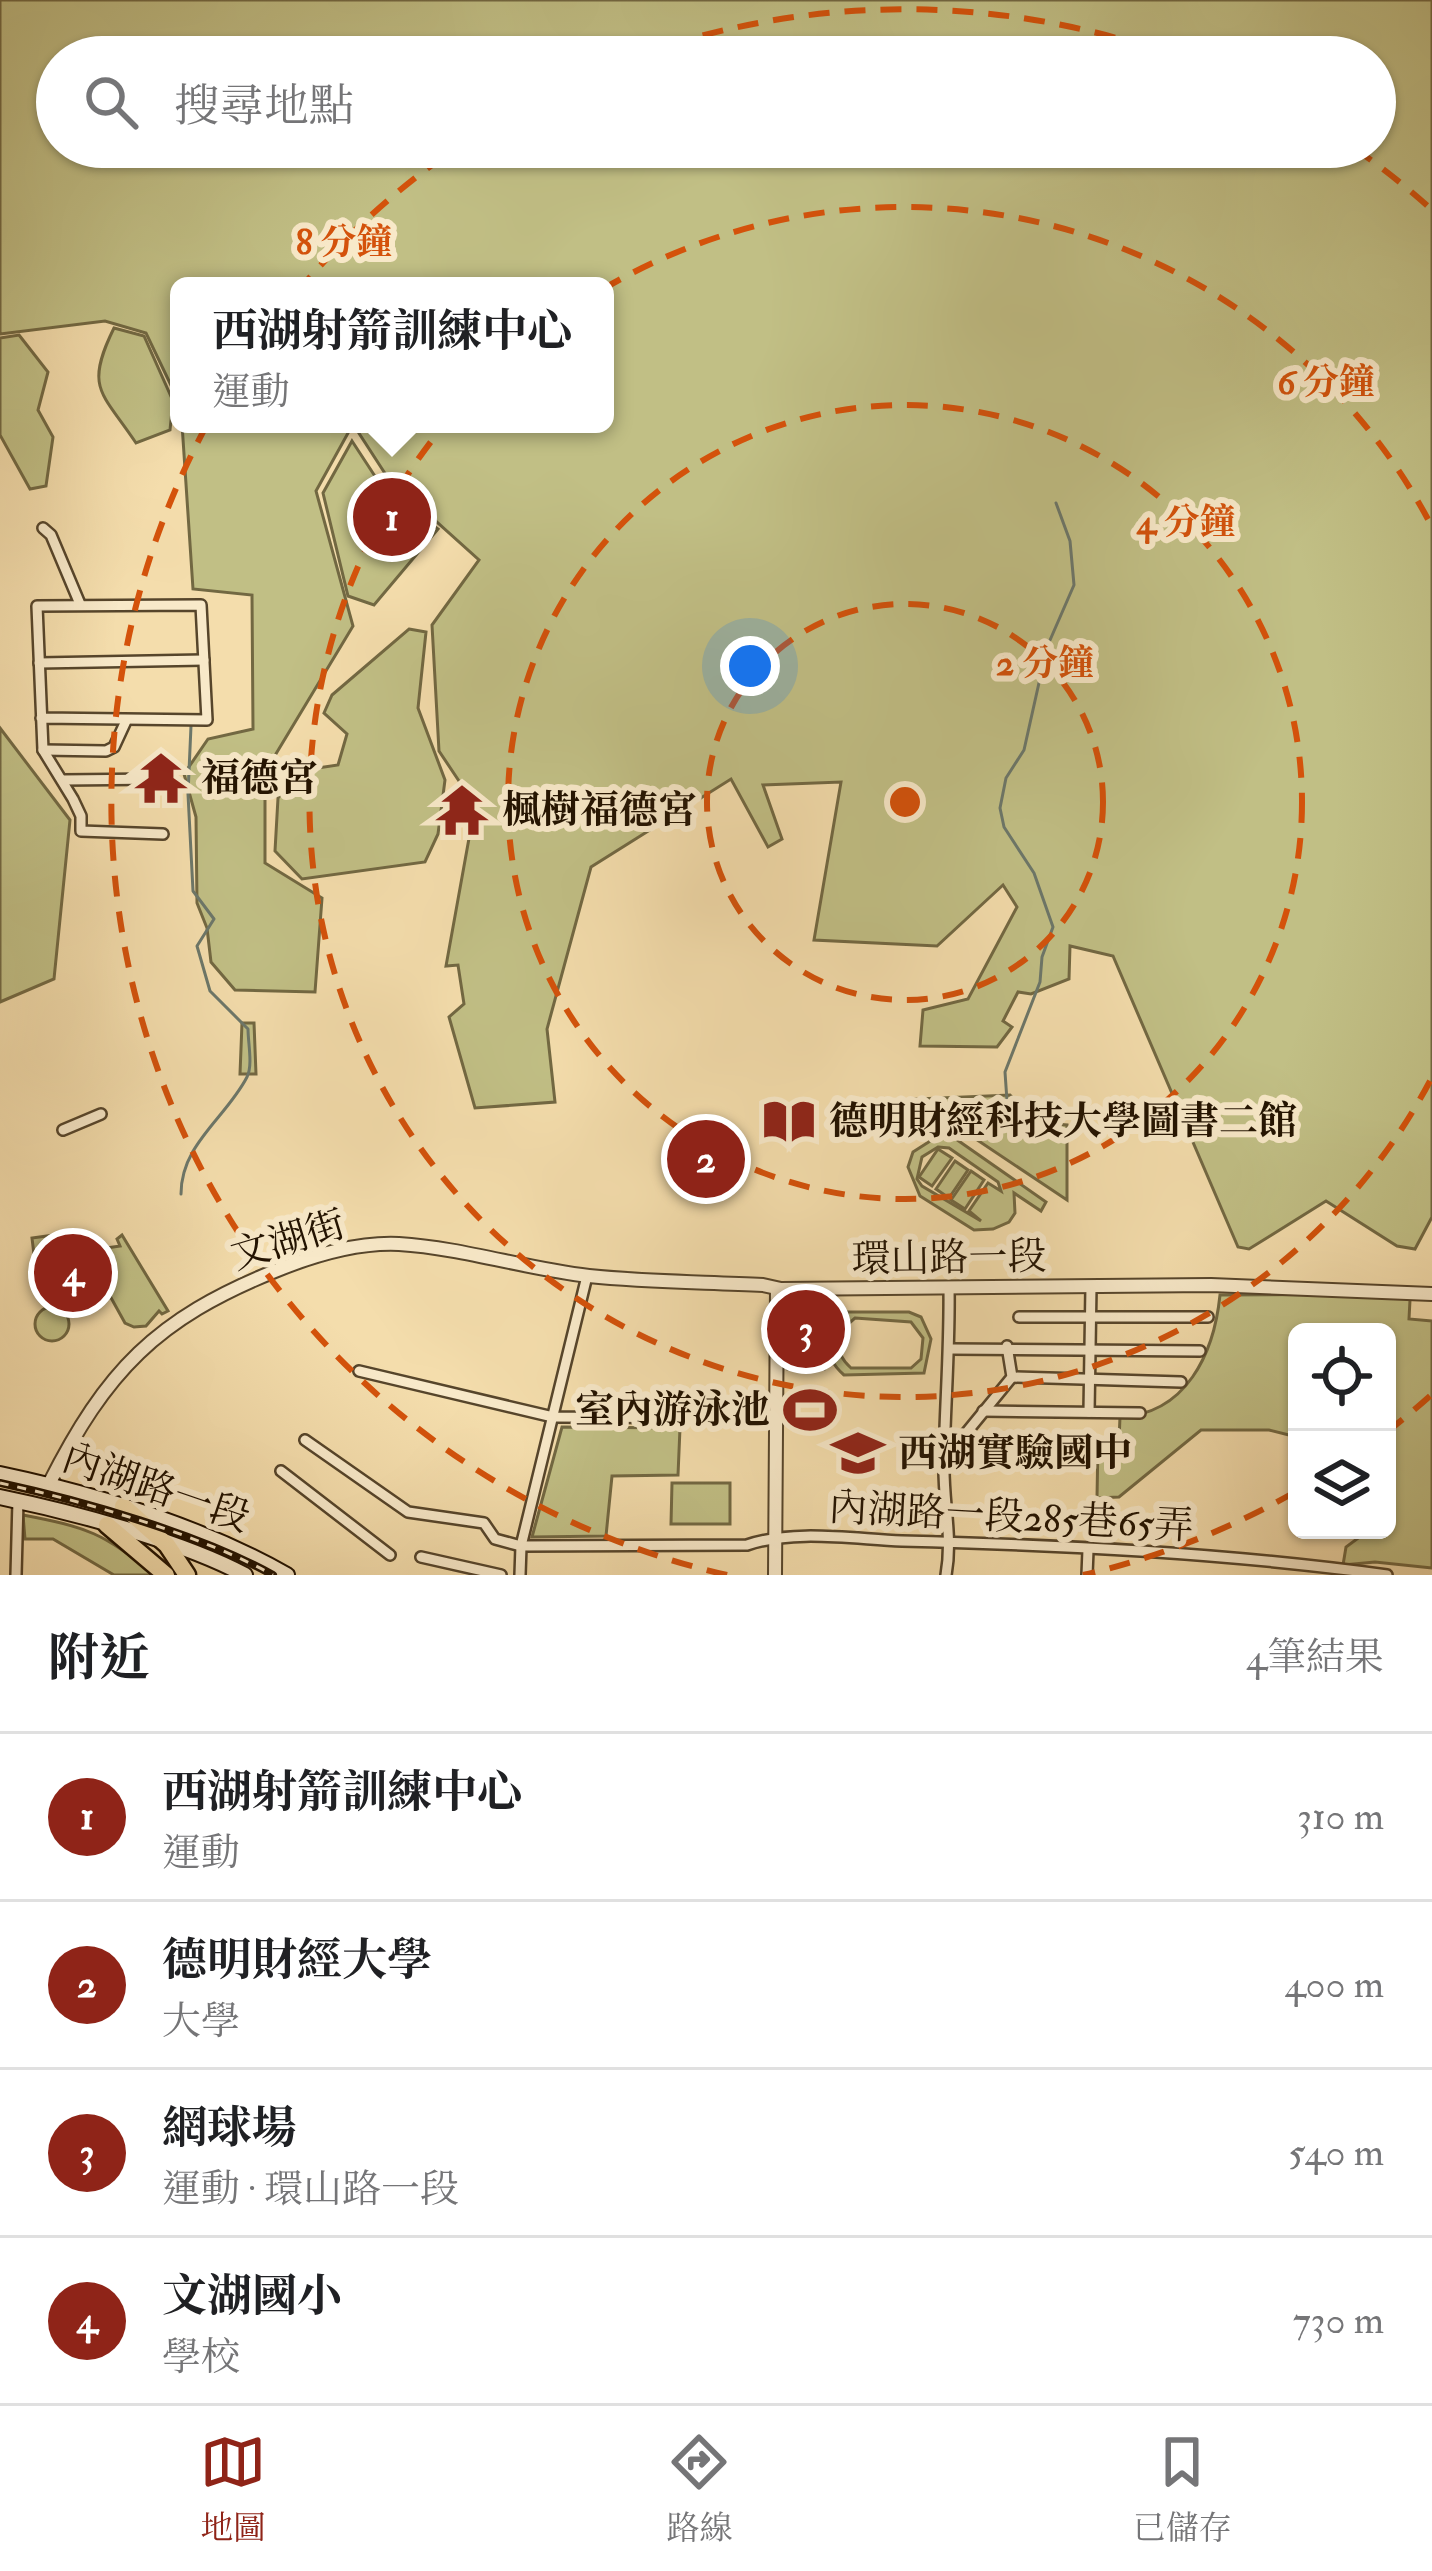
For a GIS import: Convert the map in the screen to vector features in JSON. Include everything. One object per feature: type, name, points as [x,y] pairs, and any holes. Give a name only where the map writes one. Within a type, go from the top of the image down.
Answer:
[{"type":"highway","points":[[123,1506],[177,1559]]},
{"type":"highway","points":[[106,1525],[166,1575]]},
{"type":"main road","name":"內湖路一段","points":[[0,1474],[123,1506],[234,1545],[287,1575]]},
{"type":"main road","name":"內湖路一段","points":[[0,1496],[106,1525],[177,1559],[245,1575]]},
{"type":"street","points":[[43,528],[51,536],[80,604]]},
{"type":"street","points":[[41,718],[207,720],[201,604],[38,606],[41,718],[43,750],[81,816],[81,831],[163,834]]},
{"type":"street","points":[[40,663],[204,660]]},
{"type":"street","points":[[43,750],[106,751],[114,747],[126,721]]},
{"type":"street","points":[[63,780],[160,778]]},
{"type":"street","points":[[63,1130],[101,1114]]},
{"type":"street","name":"文湖街","points":[[49,1484],[92,1405],[142,1348],[218,1294],[318,1254],[402,1244],[587,1276],[777,1289]]},
{"type":"street","points":[[520,1575],[521,1546],[587,1276]]},
{"type":"street","points":[[1089,1412],[1091,1286]]},
{"type":"street","name":"環山路一段","points":[[777,1289],[1091,1286],[1432,1294]]},
{"type":"street","points":[[946,1575],[950,1287]]},
{"type":"street","points":[[776,1575],[777,1289]]},
{"type":"street","points":[[1019,1317],[1208,1316]]},
{"type":"street","points":[[944,1460],[1012,1377],[1007,1346]]},
{"type":"street","points":[[951,1348],[1200,1351]]},
{"type":"street","points":[[359,1371],[553,1417],[774,1418]]},
{"type":"street","points":[[1012,1377],[1181,1382]]},
{"type":"street","points":[[983,1411],[1140,1413]]},
{"type":"street","points":[[305,1440],[407,1512],[484,1523],[495,1539],[521,1546]]},
{"type":"street","points":[[958,1442],[1071,1444]]},
{"type":"street","points":[[281,1471],[390,1555]]},
{"type":"street","points":[[16,1575],[18,1501]]},
{"type":"street","name":"內湖路一段285巷65弄","points":[[521,1546],[747,1545],[775,1537],[950,1542],[1267,1559],[1387,1575]]},
{"type":"street","points":[[1087,1575],[1088,1550]]},
{"type":"street","points":[[421,1557],[501,1575]]},
{"type":"street","points":[[177,1559],[196,1575]]},
{"type":"shaded area","points":[[0,0],[1432,0],[1432,1217],[1415,1249],[1397,1246],[1326,1201],[1249,1249],[1238,1247],[1113,956],[1070,946],[1069,979],[1031,994],[1018,992],[1003,1021],[1012,1027],[997,1047],[920,1046],[923,1010],[968,999],[1017,907],[1003,885],[937,946],[814,940],[841,782],[763,785],[782,839],[768,847],[731,779],[591,867],[547,1029],[555,1102],[475,1108],[449,1017],[464,1004],[458,965],[446,966],[475,805],[439,751],[432,625],[479,560],[388,478],[359,433],[614,433],[614,277],[170,277],[170,383],[146,333],[105,321],[0,334]]},
{"type":"shaded area","points":[[114,328],[144,336],[170,394],[170,430],[136,443],[101,389],[105,348]]},
{"type":"shaded area","points":[[19,335],[48,372],[38,410],[53,437],[46,486],[30,489],[0,435],[0,338]]},
{"type":"shaded area","points":[[183,433],[348,433],[316,491],[353,626],[265,772],[265,863],[322,898],[315,992],[235,990],[211,962],[207,928],[197,903],[196,817],[184,774],[208,739],[253,729],[252,595],[193,589]]},
{"type":"shaded area","points":[[352,441],[384,490],[438,529],[374,605],[348,596],[323,493]]},
{"type":"shaded area","points":[[409,629],[426,632],[418,708],[445,780],[438,834],[425,862],[302,879],[275,851],[278,798],[298,771],[338,765],[347,734],[324,713],[332,695]]},
{"type":"shaded area","points":[[0,728],[70,820],[54,979],[0,1002]]},
{"type":"shaded area","points":[[242,1023],[254,1023],[256,1074],[240,1074]]},
{"type":"shaded area","points":[[1010,1095],[1038,1123],[1067,1125],[1067,1200],[916,1099]]},
{"type":"shaded area","points":[[910,1107],[1046,1202],[1041,1211],[1014,1193],[1015,1213],[1009,1222],[974,1230],[920,1196],[908,1167],[913,1152],[935,1138],[897,1111]],"holes":[[[938,1147],[949,1148],[998,1182],[1001,1191],[988,1183],[969,1211],[981,1221],[917,1179],[922,1157]]]},
{"type":"shaded area","points":[[938,1149],[952,1158],[932,1186],[919,1177]]},
{"type":"shaded area","points":[[955,1161],[968,1170],[949,1198],[936,1189]]},
{"type":"shaded area","points":[[971,1171],[984,1180],[965,1209],[951,1200]]},
{"type":"shaded area","points":[[76,1232],[80,1257],[35,1263],[32,1238]]},
{"type":"shaded area","points":[[122,1235],[168,1311],[159,1311],[146,1326],[125,1323],[94,1267],[99,1249],[120,1246],[117,1239]]},
{"type":"shaded area","points":[[1393,1294],[1410,1300],[1409,1319],[1432,1321],[1432,1568],[1375,1562],[1343,1565],[1346,1547],[1357,1539],[1396,1539],[1396,1323],[1288,1323],[1288,1435],[1269,1430],[1201,1430],[1119,1497],[1097,1498],[1098,1442],[1119,1441],[1120,1417],[1163,1405],[1179,1393],[1203,1359],[1220,1295]]},
{"type":"shaded area","points":[[52,1307],[64,1312],[69,1324],[64,1336],[52,1341],[40,1336],[35,1324],[40,1312]]},
{"type":"shaded area","points":[[789,1309],[824,1309],[824,1348],[789,1348]]},
{"type":"shaded area","points":[[848,1312],[909,1312],[921,1317],[931,1339],[924,1373],[844,1375],[832,1359],[828,1342]],"holes":[[[855,1318],[911,1322],[923,1338],[921,1359],[911,1368],[851,1368],[841,1355],[840,1336]]]},
{"type":"shaded area","points":[[788,1353],[825,1353],[824,1369],[788,1369]]},
{"type":"shaded area","points":[[562,1427],[680,1428],[678,1475],[612,1476],[606,1536],[532,1537]]},
{"type":"shaded area","points":[[672,1483],[730,1483],[730,1524],[671,1524]]},
{"type":"shaded area","points":[[23,1515],[94,1534],[154,1575],[114,1575],[53,1539],[25,1539]]},
{"type":"waterway","points":[[1056,503],[1070,541],[1074,585],[1047,647],[1024,750],[1006,778],[1000,808],[1004,827],[1034,873],[1053,927],[1042,957],[1040,982],[1005,1072],[1007,1101],[1061,1141]]},
{"type":"waterway","points":[[181,1194],[188,1160],[238,1092],[250,1060],[248,1029],[210,991],[197,946],[214,919],[193,891],[188,794],[191,726]]},
{"type":"railway","points":[[0,1483],[140,1520],[273,1575]]},
{"type":"place","name":"西湖射箭訓練中心","points":[[392,517]]},
{"type":"place","name":"福德宮","points":[[161,778]]},
{"type":"place","name":"楓樹福德宮","points":[[462,810]]},
{"type":"place","name":"德明財經科技大學圖書二館","points":[[789,1121]]},
{"type":"place","name":"德明財經大學","points":[[706,1159]]},
{"type":"place","name":"文湖國小","points":[[73,1273]]},
{"type":"place","name":"網球場","points":[[806,1329]]},
{"type":"place","name":"室內游泳池","points":[[810,1410]]},
{"type":"place","name":"西湖實驗國中","points":[[858,1453]]}]
